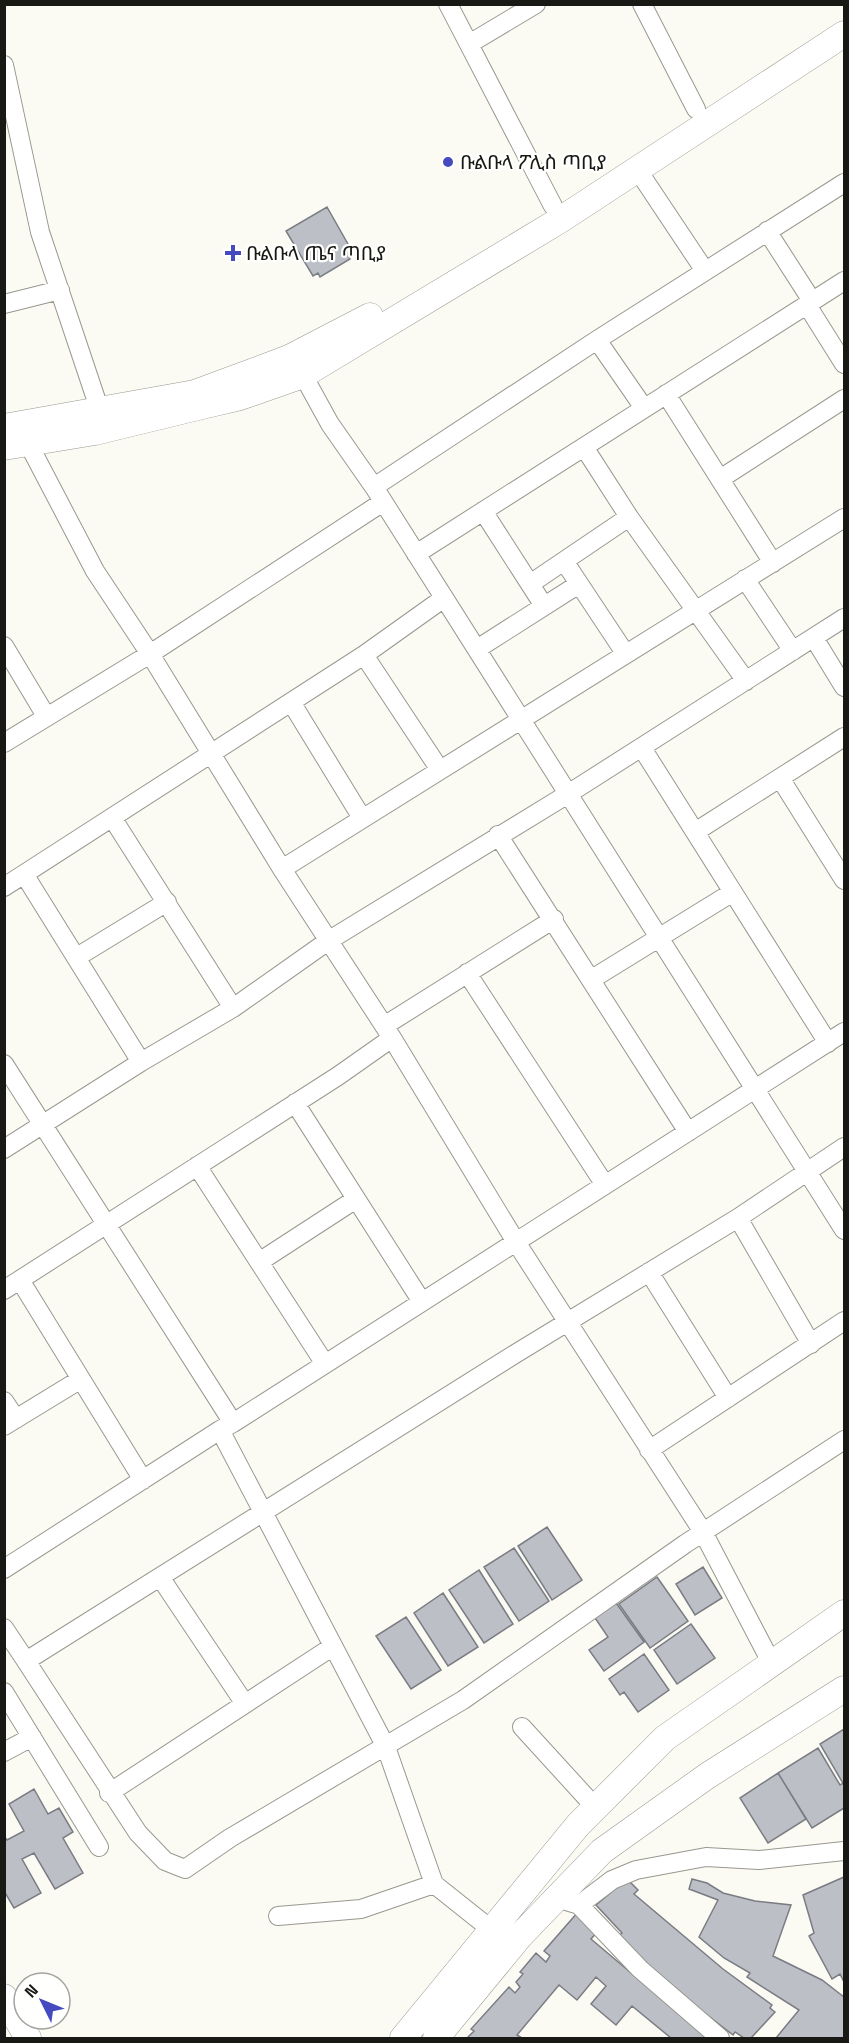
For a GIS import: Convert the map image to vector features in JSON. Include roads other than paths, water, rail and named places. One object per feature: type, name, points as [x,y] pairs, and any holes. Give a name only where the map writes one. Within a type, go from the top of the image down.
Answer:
[{"type":"street","points":[[447,4],[553,206]]},
{"type":"street","points":[[469,44],[536,4]]},
{"type":"street","points":[[642,4],[696,109]]},
{"type":"street","points":[[4,427],[195,393],[290,358],[383,309],[553,206],[696,109],[844,16]]},
{"type":"street","points":[[771,1662],[703,1532],[570,1322],[516,1242],[388,1032],[282,869],[212,752],[16,445],[95,432],[230,399],[303,375],[560,220],[844,34]]},
{"type":"street","points":[[4,65],[40,232],[100,411]]},
{"type":"street","points":[[636,169],[705,271]]},
{"type":"street","points":[[4,743],[150,654],[597,340],[844,183]]},
{"type":"street","points":[[767,231],[844,364]]},
{"type":"street","points":[[416,554],[844,280]]},
{"type":"street","points":[[4,304],[60,290]]},
{"type":"street","points":[[597,340],[644,408]]},
{"type":"street","points":[[303,375],[330,423],[477,649],[844,1230]]},
{"type":"street","points":[[666,394],[773,563]]},
{"type":"street","points":[[720,479],[844,399]]},
{"type":"street","points":[[584,447],[693,610],[746,681]]},
{"type":"street","points":[[483,511],[544,606]]},
{"type":"street","points":[[530,584],[629,517]]},
{"type":"street","points":[[282,869],[693,610],[844,518]]},
{"type":"street","points":[[564,561],[625,653]]},
{"type":"street","points":[[745,579],[793,651]]},
{"type":"street","points":[[477,649],[579,584]]},
{"type":"street","points":[[4,887],[113,819],[212,752],[364,655],[444,598]]},
{"type":"street","points":[[4,1149],[141,1062],[233,1008],[328,941],[568,794],[844,618]]},
{"type":"street","points":[[814,638],[844,687]]},
{"type":"street","points":[[4,646],[46,717]]},
{"type":"street","points":[[364,655],[440,770]]},
{"type":"street","points":[[291,702],[363,818]]},
{"type":"street","points":[[695,832],[844,737]]},
{"type":"street","points":[[642,747],[828,1043]]},
{"type":"street","points":[[780,778],[844,880]]},
{"type":"street","points":[[113,819],[233,1008]]},
{"type":"street","points":[[498,835],[554,919],[688,1132]]},
{"type":"street","points":[[24,874],[141,1062]]},
{"type":"street","points":[[592,979],[733,892]]},
{"type":"street","points":[[77,957],[167,902]]},
{"type":"street","points":[[143,1480],[81,1379],[12,1285],[295,1103],[467,974],[554,919]]},
{"type":"street","points":[[467,974],[605,1185]]},
{"type":"street","points":[[4,1569],[844,1032]]},
{"type":"street","points":[[4,1064],[108,1224],[227,1426],[263,1512],[386,1747],[434,1884],[493,1931]]},
{"type":"street","points":[[295,1103],[422,1302]]},
{"type":"street","points":[[26,1661],[738,1218],[844,1147]]},
{"type":"street","points":[[197,1166],[325,1364]]},
{"type":"street","points":[[259,1262],[356,1199]]},
{"type":"street","points":[[738,1218],[811,1344]]},
{"type":"street","points":[[649,1272],[728,1398]]},
{"type":"street","points":[[649,1450],[844,1321]]},
{"type":"street","points":[[4,1401],[10,1423],[81,1379]]},
{"type":"street","points":[[4,1628],[109,1793],[151,1850],[165,1861],[185,1869],[230,1838],[463,1700],[703,1532],[844,1440]]},
{"type":"street","points":[[160,1577],[245,1704]]},
{"type":"street","points":[[403,2038],[596,1807],[664,1738],[844,1613]]},
{"type":"street","points":[[109,1793],[333,1647]]},
{"type":"street","points":[[568,1901],[602,1851],[651,1815],[844,1689]]},
{"type":"street","points":[[4,1692],[99,1847]]},
{"type":"street","points":[[522,1727],[596,1807]]},
{"type":"street","points":[[4,1752],[32,1737]]},
{"type":"street","points":[[436,2038],[520,1936],[568,1901],[612,1880],[636,1870],[706,1857],[759,1860],[844,1851]]},
{"type":"street","points":[[278,1916],[361,1909],[434,1884]]},
{"type":"street","points":[[568,1901],[640,1969],[720,2038]]},
{"type":"street","points":[[4,1997],[28,2038]]},
{"type":"place","name":"ቡልቡላ ፖሊስ ጣቢያ","points":[[448,162]]},
{"type":"place","name":"ቡልቡላ ጤና ጣቢያ","points":[[233,253]]}]
